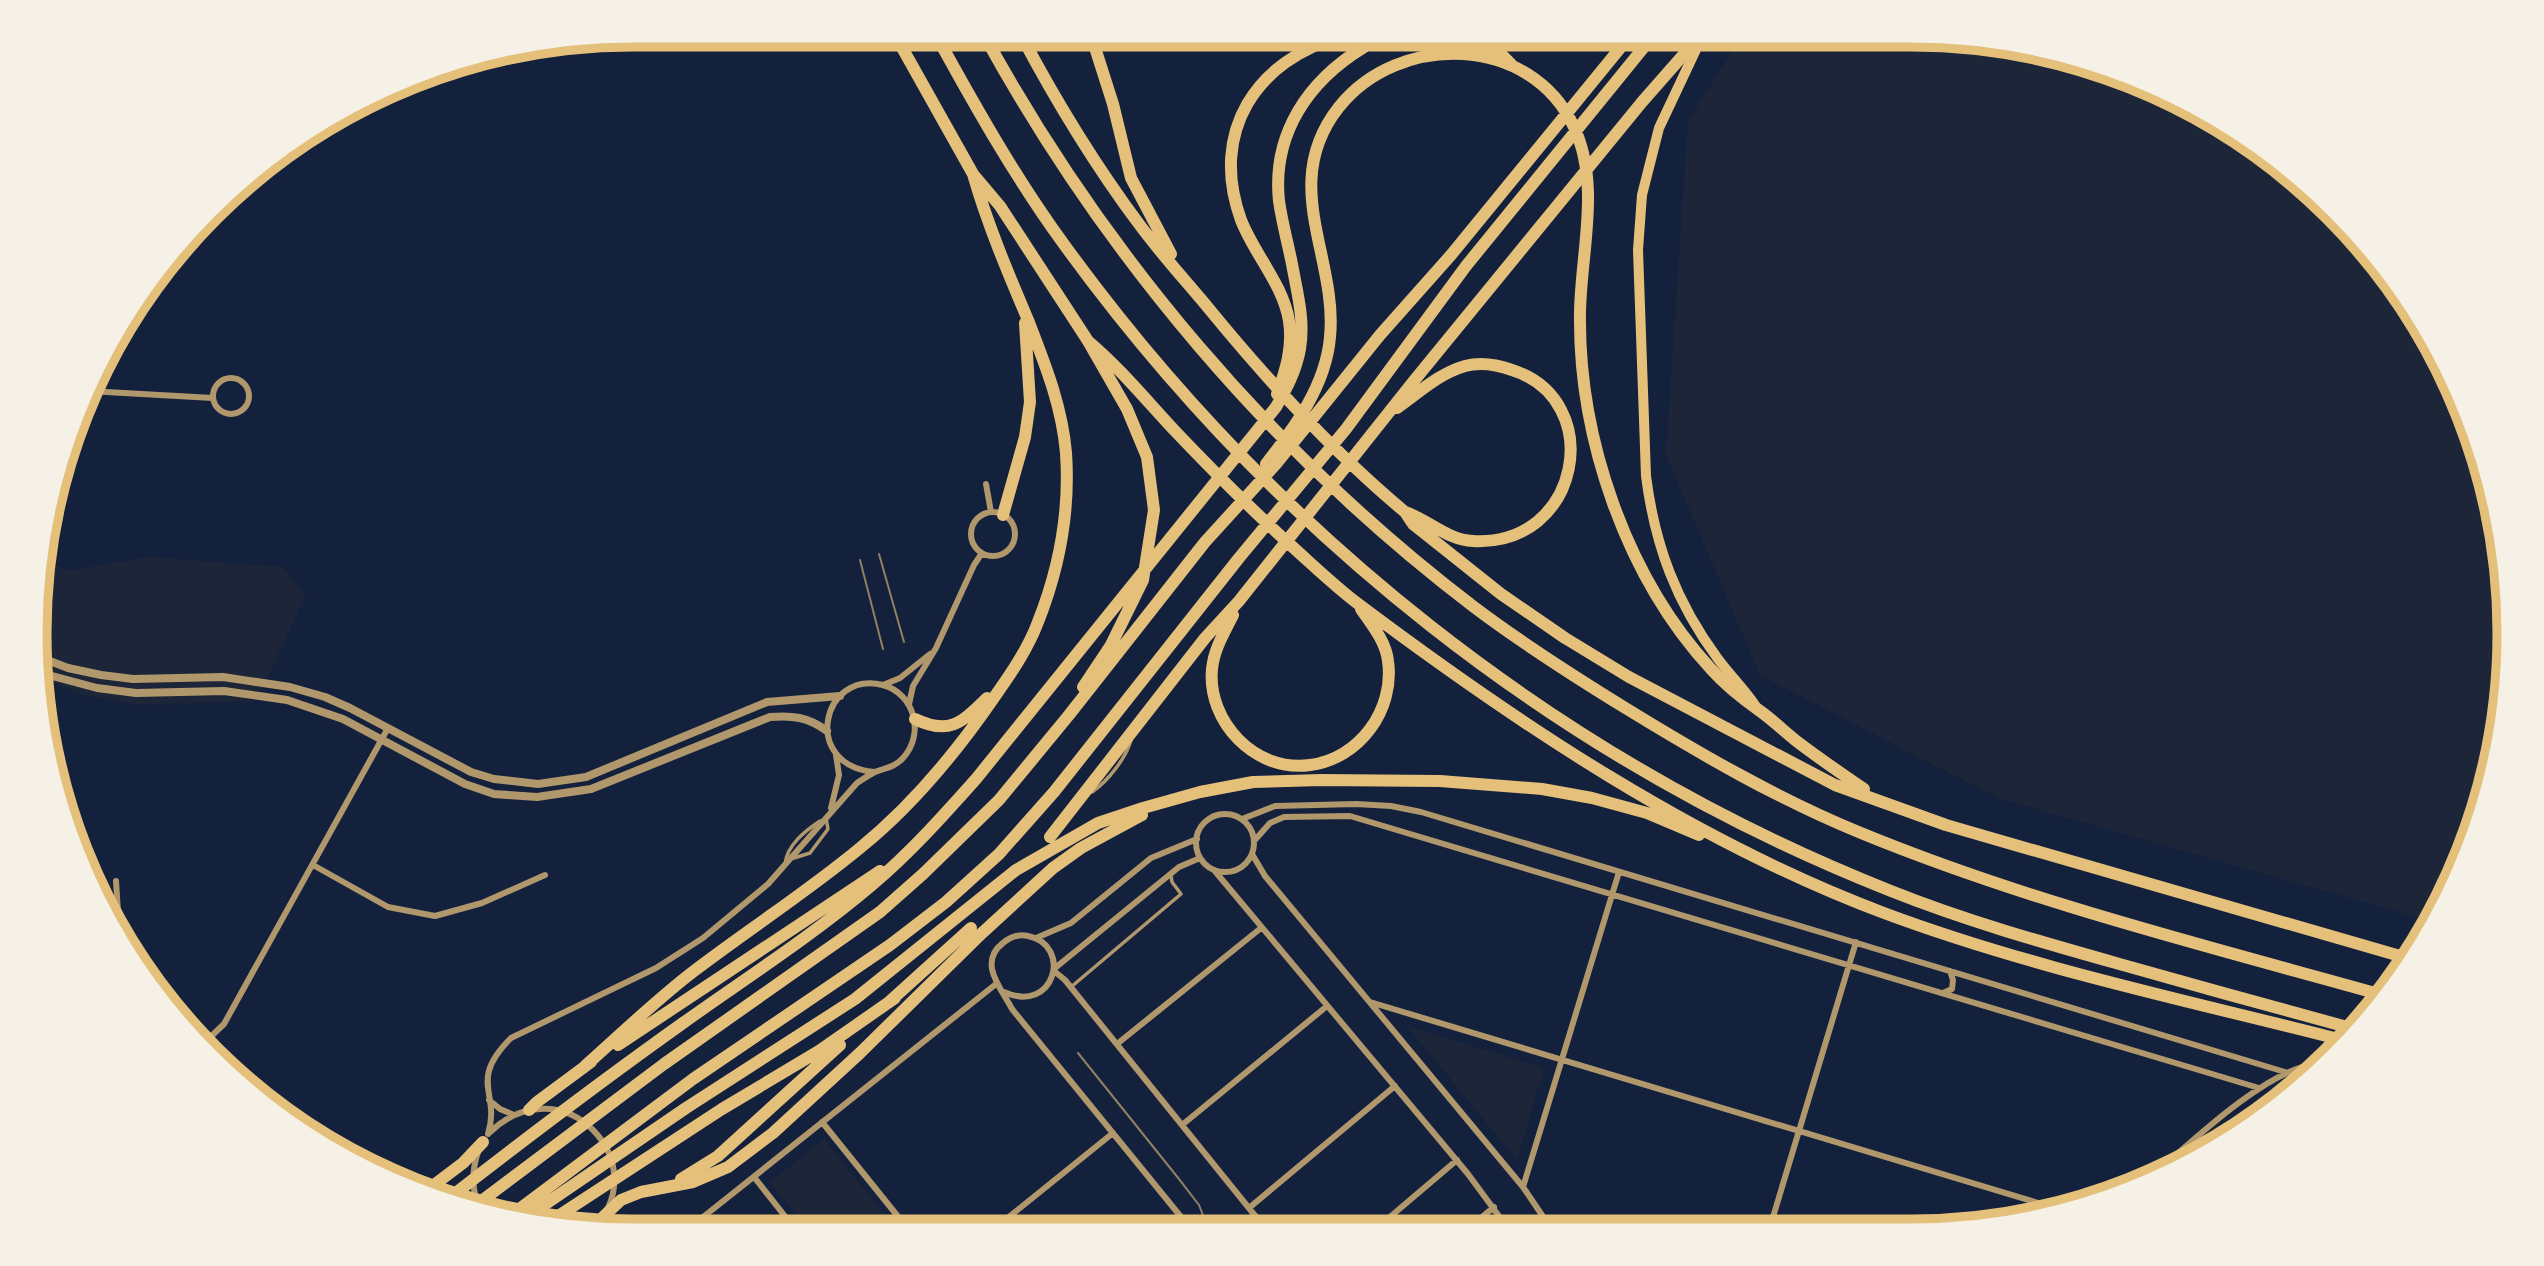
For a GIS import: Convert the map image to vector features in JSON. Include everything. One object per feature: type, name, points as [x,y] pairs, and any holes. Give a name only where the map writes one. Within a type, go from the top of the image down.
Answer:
[{"type":"highway","points":[[902,47],[973,174],[1000,206],[1088,341],[1127,409],[1147,457],[1154,510],[1143,580],[1111,645],[1085,682],[1069,715]]},
{"type":"highway","points":[[943,47],[986,125],[1061,240],[1123,323],[1207,422],[1320,534],[1446,640],[1526,698],[1662,783],[1740,823],[1891,891],[2018,935],[2344,1026]]},
{"type":"highway","points":[[991,47],[1020,101],[1095,213],[1157,297],[1234,388],[1346,500],[1465,600],[1549,661],[1688,747],[1860,832],[2044,899],[2374,993]]},
{"type":"highway","points":[[1027,47],[1045,81],[1140,227],[1246,353],[1300,412],[1385,496],[1405,512],[1413,524],[1500,594],[1629,677],[1835,785],[1946,825],[2399,956]]},
{"type":"highway","points":[[1098,47],[1131,178],[1186,282]]},
{"type":"highway","points":[[1247,441],[1276,396],[1287,366],[1290,340],[1289,319],[1280,294],[1242,221],[1234,195],[1230,171],[1234,138],[1244,110],[1256,89],[1292,56],[1308,47]]},
{"type":"highway","points":[[457,1192],[671,1031],[795,946],[856,899],[896,863],[936,824],[985,768],[1276,407],[1293,378],[1300,346],[1301,309],[1279,201],[1279,166],[1290,127],[1305,100],[1322,78],[1364,47]]},
{"type":"highway","points":[[1485,47],[1497,50],[1555,97],[1574,126],[1586,163],[1586,235],[1580,310],[1583,376],[1590,417],[1612,504],[1636,556],[1671,618],[1711,669],[1746,704],[1759,710]]},
{"type":"highway","points":[[1205,542],[1276,464],[1380,335],[1451,255],[1621,47]]},
{"type":"highway","points":[[521,1207],[693,1079],[890,946],[946,902],[999,854],[1054,792],[1239,558],[1346,429],[1466,266],[1644,47]]},
{"type":"highway","points":[[1050,837],[1205,638],[1240,601],[1524,244],[1691,47]]},
{"type":"highway","points":[[1696,47],[1659,128],[1642,195],[1638,250],[1647,476],[1651,512],[1662,555],[1686,611],[1719,660],[1759,710],[1798,742],[1879,799]]},
{"type":"highway","points":[[483,1199],[675,1056],[880,912],[999,800],[1270,460],[1310,401],[1325,365],[1331,320],[1312,210],[1311,182],[1315,157],[1324,132],[1337,110],[1357,87],[1379,71],[1404,60],[1432,54],[1464,53],[1514,66]]},
{"type":"highway","points":[[585,1066],[661,997],[803,893],[862,846],[920,792],[965,738],[1009,676],[1037,625],[1054,577],[1067,505],[1066,453],[1059,405],[1047,368],[984,212],[973,174]]},
{"type":"highway","points":[[997,514],[1025,436],[1030,402],[1023,309]]},
{"type":"highway","points":[[1088,341],[1115,364],[1170,426],[1246,503],[1357,603],[1511,715],[1648,799],[1806,881],[1946,935],[2095,979],[2333,1038]]},
{"type":"highway","points":[[1388,414],[1439,376],[1468,365],[1496,365],[1522,373],[1539,384],[1556,402],[1567,424],[1572,449],[1569,474],[1558,499],[1542,519],[1523,532],[1500,540],[1472,541],[1449,536],[1420,517],[1405,512]]},
{"type":"highway","points":[[1240,601],[1216,649],[1212,671],[1213,694],[1223,719],[1240,743],[1262,757],[1284,765],[1308,766],[1327,761],[1347,751],[1368,734],[1380,714],[1389,688],[1388,659],[1379,636],[1357,603]]},
{"type":"highway","points":[[915,719],[929,726],[946,728],[964,720],[1009,676]]},
{"type":"highway","points":[[536,1210],[686,1108],[855,999],[1016,870],[1098,823],[1200,792],[1253,782],[1374,780],[1542,789],[1592,798],[1647,813],[1738,848]]},
{"type":"highway","points":[[604,1217],[621,1200],[641,1192],[693,1182],[728,1167],[764,1139],[860,1053],[981,934],[1053,868],[1081,848],[1166,803]]},
{"type":"highway","points":[[529,1110],[585,1066],[872,875],[896,863]]},
{"type":"highway","points":[[665,1187],[718,1156],[799,1080],[895,998],[971,928]]},
{"type":"highway","points":[[561,1214],[722,1109],[819,1051],[895,998]]},
{"type":"highway","points":[[435,1184],[463,1163],[483,1143]]},
{"type":"street","points":[[230,378],[241,381],[249,396],[245,407],[235,414],[223,412],[214,404],[213,398],[213,392],[219,382],[230,378]]},
{"type":"street","points":[[100,392],[213,398]]},
{"type":"street","points":[[986,484],[997,514],[1012,523],[1015,533],[1012,545],[1004,553],[993,556],[982,554],[971,536],[972,528],[976,520],[997,514]]},
{"type":"street","points":[[909,705],[913,686],[936,648],[974,565],[982,554]]},
{"type":"street","points":[[883,685],[900,678],[936,648]]},
{"type":"street","points":[[48,660],[79,670],[133,679],[223,677],[271,683],[325,697],[471,772],[494,779],[538,784],[586,776],[767,702],[840,696]]},
{"type":"street","points":[[49,675],[97,688],[136,693],[224,691],[278,698],[318,709],[465,784],[494,794],[537,797],[591,789],[770,717],[801,717],[827,731]]},
{"type":"street","points":[[475,1197],[472,1173],[492,1123],[486,1084],[489,1066],[510,1038],[656,968],[703,938],[736,913],[792,859],[857,783],[902,760],[911,748],[915,734],[915,719],[909,705],[902,696],[883,685],[869,683],[855,686],[840,696],[832,706],[827,731],[836,755],[847,765],[860,771],[875,772]]},
{"type":"street","points":[[210,1037],[224,1024],[388,728]]},
{"type":"street","points":[[828,815],[839,775],[836,755]]},
{"type":"street","points":[[1242,819],[1275,806],[1391,806],[1421,812],[2286,1072]]},
{"type":"street","points":[[1214,870],[1229,872],[1243,866],[1252,854],[1254,841],[1251,828],[1242,819],[1228,814],[1214,816],[1202,825],[1196,839],[1200,858],[1214,870],[1457,1160],[1502,1219]]},
{"type":"street","points":[[1254,841],[1270,823],[1284,817],[1350,816],[2259,1088]]},
{"type":"street","points":[[1036,938],[1071,923],[1151,858],[1196,839]]},
{"type":"street","points":[[1252,854],[1265,876],[1523,1187],[1545,1219]]},
{"type":"street","points":[[1004,992],[1016,998],[1029,998],[1041,992],[1050,983],[1055,969],[1180,867],[1200,858]]},
{"type":"street","points":[[313,865],[388,907],[435,916],[482,903],[545,875]]},
{"type":"street","points":[[1523,1187],[1619,872]]},
{"type":"street","points":[[116,881],[117,909]]},
{"type":"street","points":[[1117,1044],[1261,928]]},
{"type":"street","points":[[1183,1219],[1013,1009],[1004,992],[996,984],[991,971],[992,958],[999,946],[1010,938],[1023,935],[1036,938],[1050,950],[1055,969],[1258,1219]]},
{"type":"street","points":[[1772,1219],[1856,942]]},
{"type":"street","points":[[1943,993],[1952,989],[1954,980],[1950,971]]},
{"type":"street","points":[[702,1219],[996,984]]},
{"type":"street","points":[[1370,1002],[2041,1204]]},
{"type":"street","points":[[1182,1125],[1327,1006]]},
{"type":"street","points":[[2179,1153],[2259,1088],[2286,1072],[2305,1066]]},
{"type":"street","points":[[1249,1208],[1395,1086]]},
{"type":"street","points":[[489,1100],[500,1110],[514,1115]]},
{"type":"street","points":[[483,1143],[500,1123],[529,1110],[543,1108],[565,1111],[584,1121],[600,1136],[610,1156],[614,1178],[611,1199],[601,1217]]},
{"type":"street","points":[[822,1122],[900,1219]]},
{"type":"street","points":[[1007,1219],[1113,1133]]},
{"type":"street","points":[[1388,1219],[1457,1160]]},
{"type":"street","points":[[754,1177],[787,1219]]},
{"type":"street","points":[[1480,1219],[1494,1208]]},
{"type":"lane","points":[[784,866],[786,854],[794,843],[805,831],[828,815]]},
{"type":"lane","points":[[1071,987],[1181,894],[1172,882],[1171,874]]},
{"type":"shaded area","points":[[1735,47],[1911,47],[1987,52],[2025,59],[2099,78],[2170,108],[2204,126],[2268,168],[2325,219],[2351,247],[2376,276],[2418,340],[2452,409],[2477,481],[2492,557],[2497,633],[2492,709],[2485,747],[2466,821],[2422,918],[1998,798],[1760,675],[1666,455],[1688,121]]},
{"type":"shaded area","points":[[150,557],[282,566],[305,596],[257,701],[140,705],[83,695],[50,682],[47,633],[52,563],[67,571]]},
{"type":"shaded area","points":[[1407,1026],[1544,1068],[1517,1160]]},
{"type":"shaded area","points":[[824,1139],[888,1219],[800,1219],[770,1182]]},
{"type":"tram line","points":[[879,554],[904,642]]},
{"type":"tram line","points":[[860,560],[883,649]]},
{"type":"tram line","points":[[1078,1053],[1199,1205],[1204,1219]]}]
